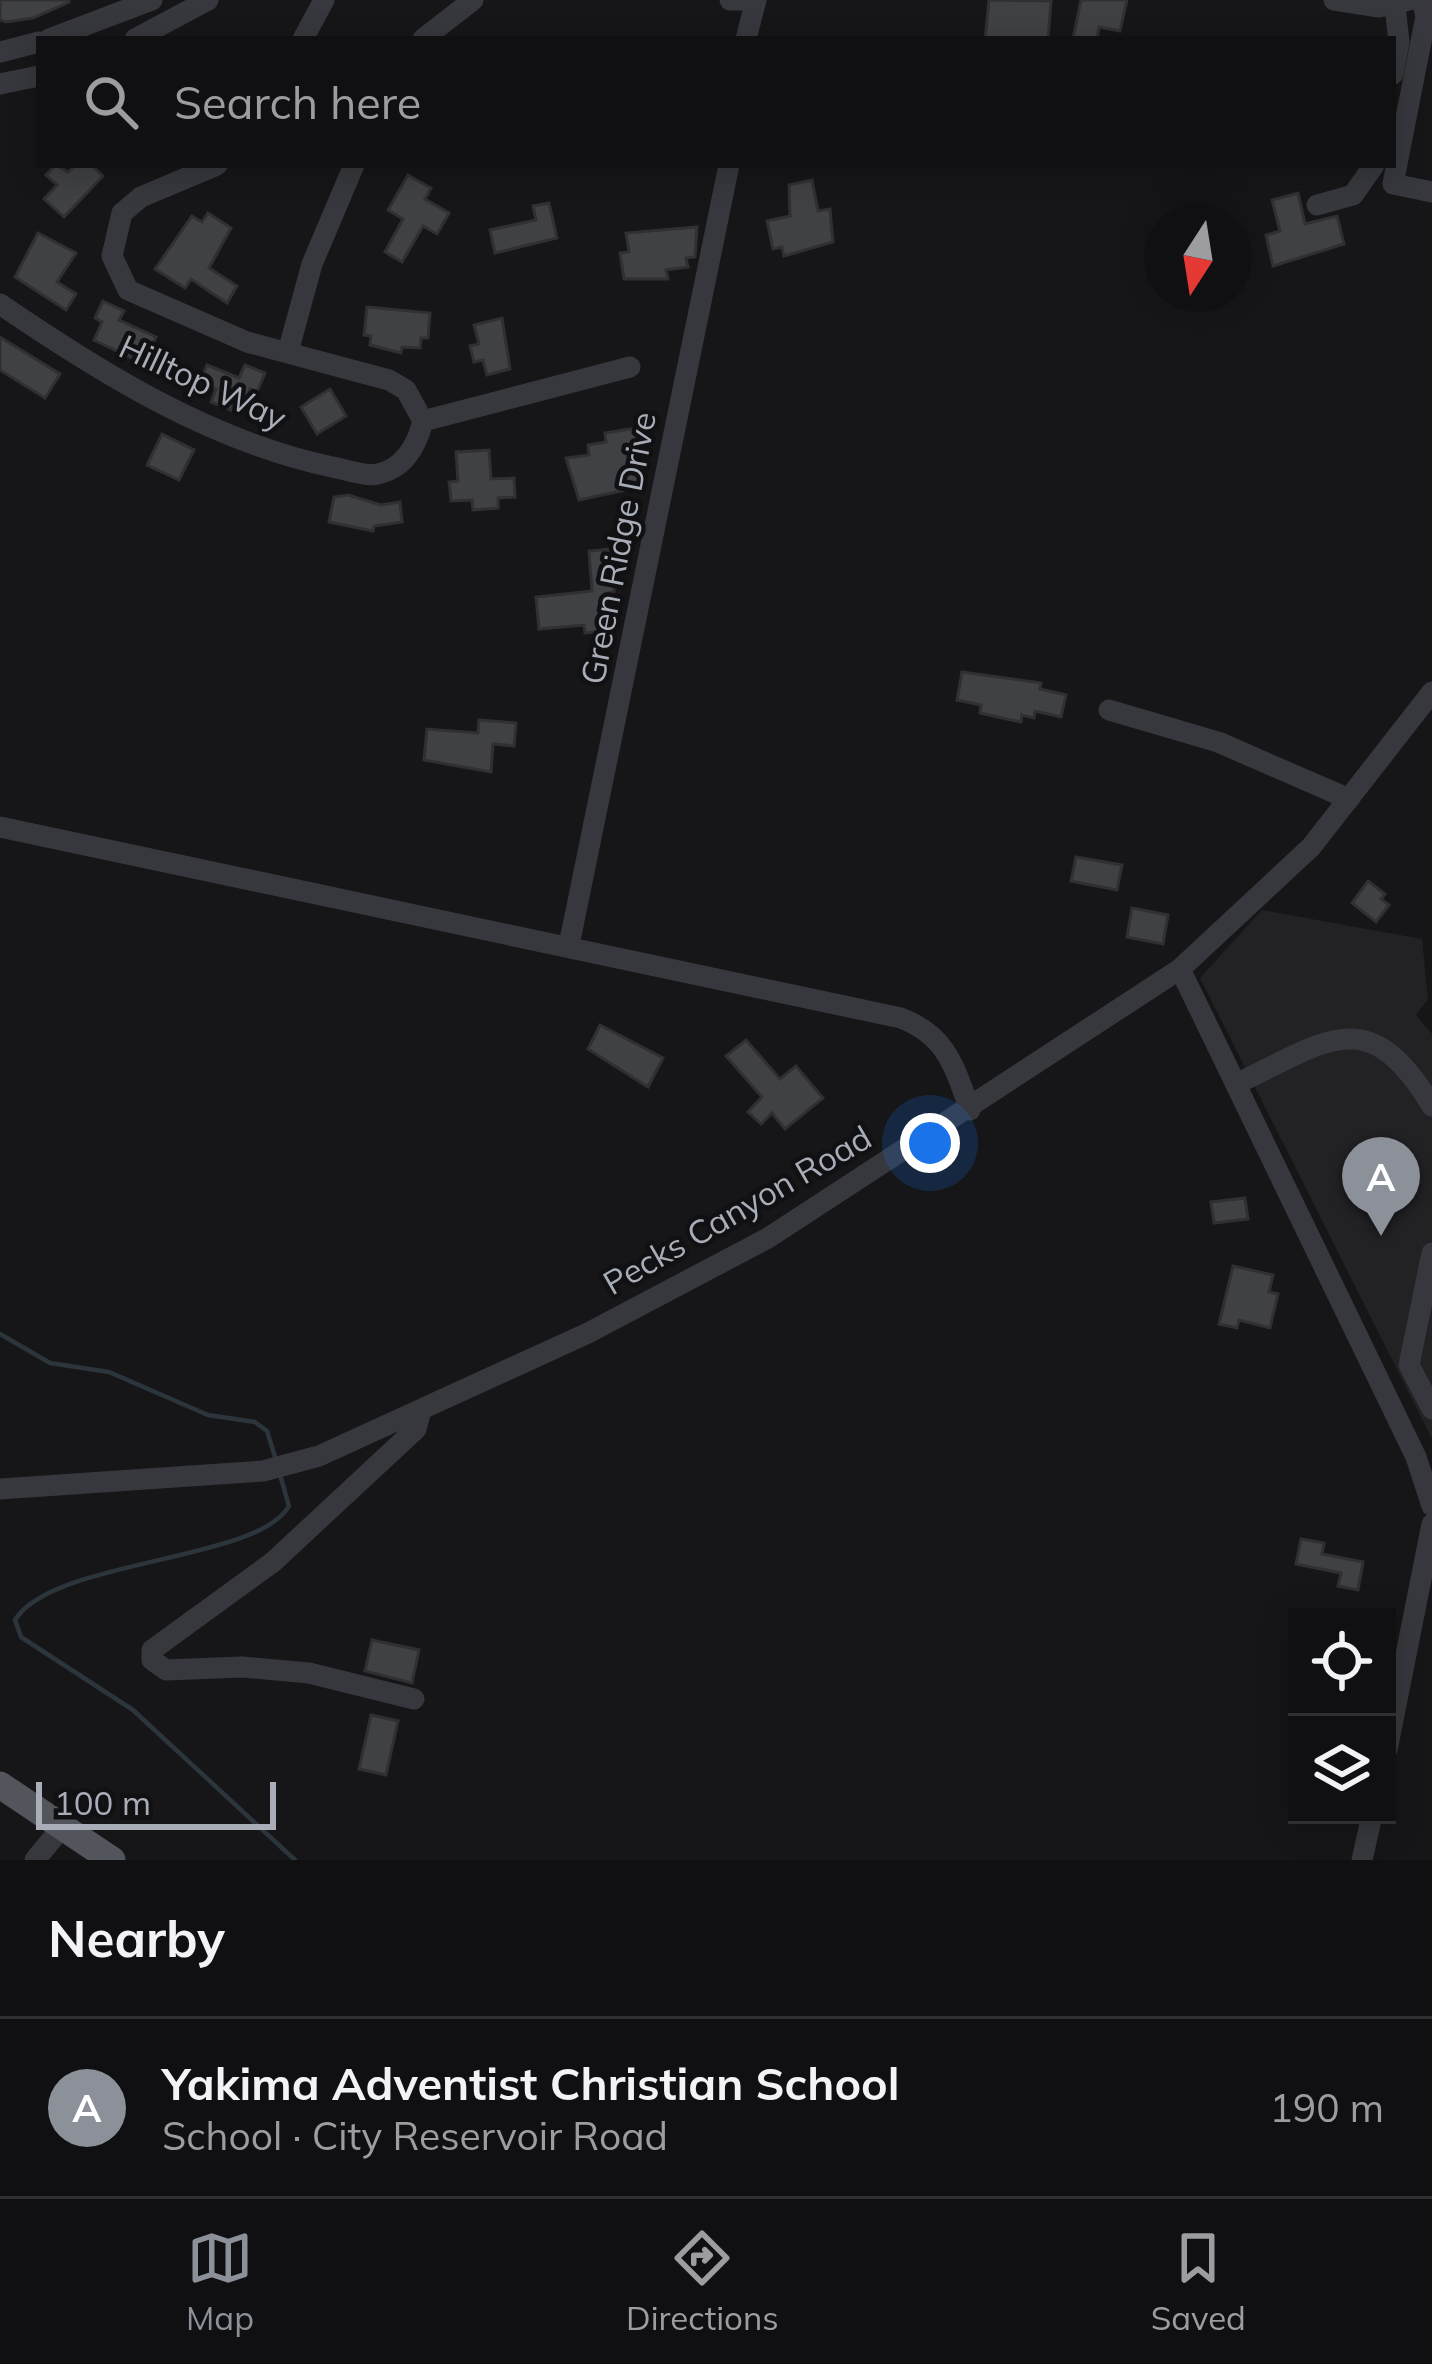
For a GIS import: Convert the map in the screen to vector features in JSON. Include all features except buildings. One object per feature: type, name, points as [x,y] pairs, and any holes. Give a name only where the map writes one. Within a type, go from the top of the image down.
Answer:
[{"type":"main road","points":[[0,1785],[112,1860]]},
{"type":"street","points":[[58,36],[152,0]]},
{"type":"street","points":[[141,36],[208,0]]},
{"type":"street","points":[[305,36],[324,0]]},
{"type":"street","points":[[427,36],[473,0]]},
{"type":"street","points":[[730,0],[756,0],[747,36]]},
{"type":"street","points":[[1334,0],[1402,3],[1396,60]]},
{"type":"street","points":[[1422,0],[1426,16],[1394,184],[1432,192]]},
{"type":"street","points":[[0,52],[36,43]]},
{"type":"street","points":[[0,84],[36,77]]},
{"type":"street","name":"Hilltop Way","points":[[0,304],[94,368],[280,456],[377,475],[410,455],[423,421],[406,390],[389,380],[247,342],[139,296],[115,269],[112,244],[122,213],[141,197],[210,168]]},
{"type":"street","points":[[288,352],[312,264],[353,168]]},
{"type":"street","name":"Green Ridge Drive","points":[[569,945],[728,168]]},
{"type":"street","points":[[1317,205],[1353,196],[1372,168]]},
{"type":"street","points":[[423,421],[630,368]]},
{"type":"street","name":"Pecks Canyon Road","points":[[0,1489],[263,1471],[348,1446],[588,1333],[769,1238],[1180,969],[1311,847],[1432,692]]},
{"type":"street","points":[[1108,710],[1219,742],[1349,799]]},
{"type":"street","points":[[0,827],[569,945],[924,1027],[950,1052],[970,1110]]},
{"type":"street","points":[[1180,969],[1416,1457],[1432,1506]]},
{"type":"street","points":[[1236,1084],[1327,1041],[1348,1037],[1388,1048],[1411,1070],[1432,1106]]},
{"type":"street","points":[[1429,1399],[1408,1365],[1432,1253]]},
{"type":"street","points":[[414,1699],[261,1667],[166,1670],[152,1660],[152,1650],[273,1562],[416,1429],[421,1410]]},
{"type":"street","points":[[1396,1718],[1424,1620],[1432,1524]]},
{"type":"street","points":[[1362,1860],[1370,1824]]},
{"type":"street","points":[[35,1860],[63,1826]]},
{"type":"shaded area","points":[[1262,910],[1422,939],[1428,999],[1416,1015],[1432,1034],[1432,1439],[1200,978]]},
{"type":"waterway","points":[[0,1334],[50,1363],[109,1372],[208,1415],[255,1422],[267,1431],[276,1460]]},
{"type":"waterway","points":[[279,1471],[289,1506],[270,1524],[198,1551],[69,1584],[36,1600],[15,1620],[21,1637],[133,1710],[295,1860]]},
{"type":"place","name":"Yakima Adventist Christian School","points":[[1381,1236]]}]
